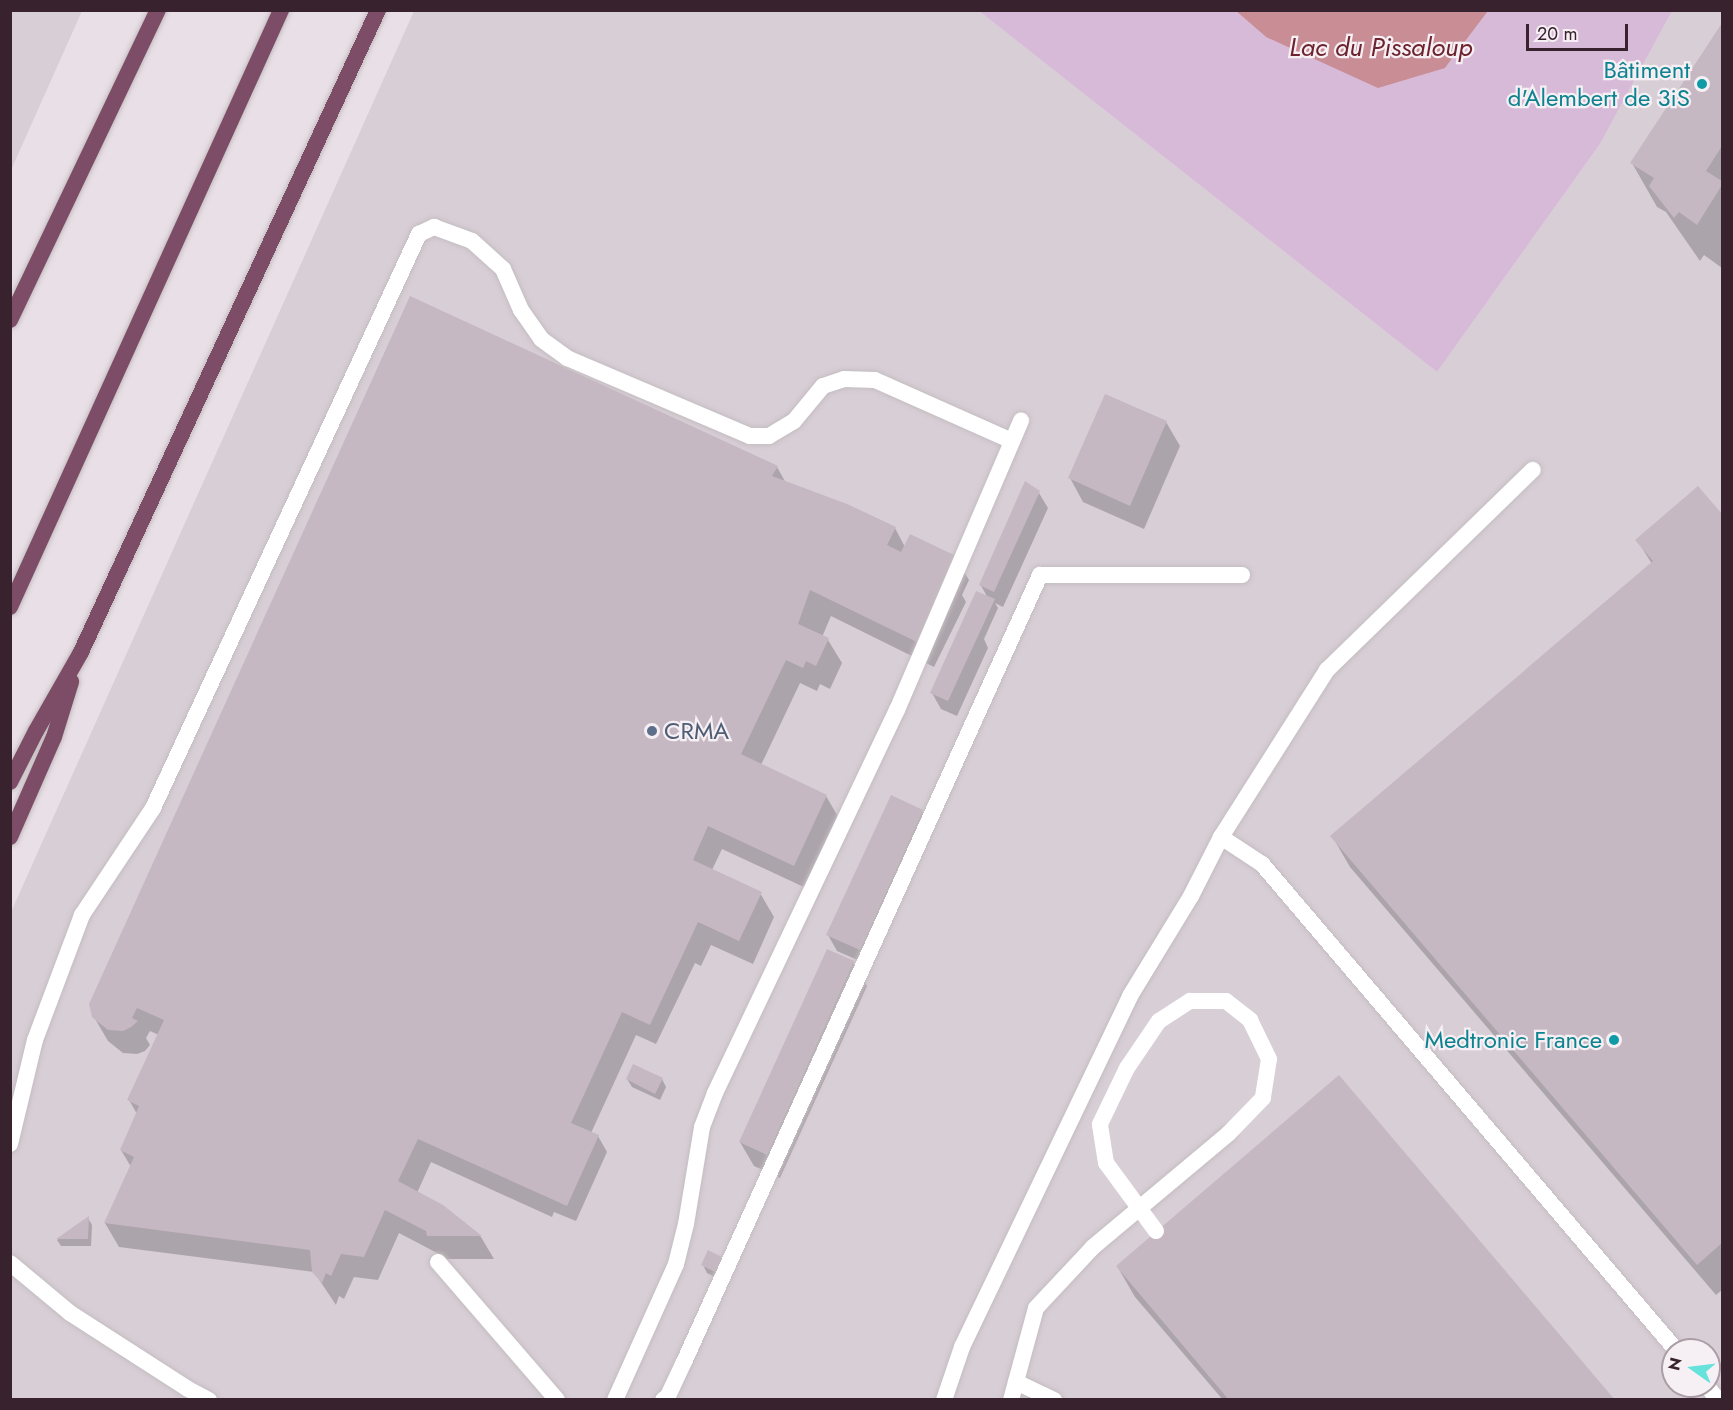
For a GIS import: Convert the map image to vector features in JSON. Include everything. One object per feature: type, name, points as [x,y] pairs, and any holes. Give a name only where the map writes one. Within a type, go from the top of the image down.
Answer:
[{"type":"highway","points":[[10,320],[158,10]]},
{"type":"highway","points":[[10,607],[281,10]]},
{"type":"highway","points":[[10,782],[81,652],[378,10]]},
{"type":"highway","points":[[10,837],[54,737],[81,652]]},
{"type":"lane","points":[[10,1144],[35,1040],[82,915],[153,808],[419,234],[434,227],[472,241],[503,269],[521,310],[541,339],[567,358],[750,436],[769,436],[794,421],[822,386],[844,379],[875,380],[1012,441]]},
{"type":"lane","points":[[615,1400],[676,1264],[686,1224],[702,1127],[715,1093],[897,710],[1021,420]]},
{"type":"lane","points":[[944,1400],[962,1347],[1130,996],[1191,896],[1221,837],[1327,670],[1533,470]]},
{"type":"lane","points":[[663,1400],[668,1396],[684,1362],[1040,575],[1242,575]]},
{"type":"lane","points":[[1221,837],[1262,864],[1666,1338]]},
{"type":"lane","points":[[1011,1400],[1036,1308],[1093,1247],[1228,1134],[1263,1098],[1269,1059],[1250,1020],[1226,1001],[1190,1001],[1159,1022],[1127,1068],[1100,1124],[1106,1163],[1156,1231]]},
{"type":"lane","points":[[438,1262],[557,1400]]},
{"type":"lane","points":[[10,1263],[70,1313],[188,1389],[209,1400]]},
{"type":"lane","points":[[1016,1382],[1054,1400]]},
{"type":"shaded area","points":[[10,11],[82,11],[11,170]]},
{"type":"shaded area","points":[[414,11],[979,11],[1437,372],[1600,144],[1672,11],[1722,11],[1722,1399],[11,1400],[11,912]]},
{"type":"shaded area","points":[[979,11],[1236,11],[1266,37],[1445,68],[1488,11],[1672,11],[1600,144],[1437,372]]},
{"type":"water","name":"Lac du Pissaloup","points":[[1236,11],[1488,11],[1445,68],[1378,88],[1266,37]]},
{"type":"building","name":"Bâtiment d'Alembert de 3iS","points":[[1722,23],[1722,146],[1706,171],[1722,181],[1722,185],[1697,225],[1679,212],[1674,218],[1649,186],[1654,178],[1630,163]]},
{"type":"building","points":[[410,296],[778,466],[772,476],[847,504],[896,527],[887,545],[901,552],[910,534],[956,556],[921,644],[810,590],[798,624],[829,638],[816,666],[806,661],[803,668],[786,660],[741,754],[827,795],[794,866],[708,826],[693,860],[762,892],[739,941],[698,922],[650,1025],[622,1012],[571,1123],[599,1135],[567,1206],[418,1139],[398,1181],[443,1205],[482,1236],[427,1236],[426,1231],[385,1210],[364,1257],[341,1254],[331,1276],[326,1273],[322,1283],[312,1272],[310,1250],[104,1223],[134,1157],[120,1150],[139,1106],[127,1100],[164,1020],[137,1008],[132,1018],[138,1021],[131,1027],[123,1031],[108,1030],[92,1017],[89,1004]]},
{"type":"building","points":[[1105,394],[1167,421],[1130,506],[1068,478]]},
{"type":"building","points":[[1025,481],[1040,491],[994,592],[979,585]]},
{"type":"building","name":"Medtronic France","points":[[1698,486],[1722,514],[1722,1243],[1697,1265],[1330,836],[1653,561],[1635,540]]},
{"type":"building","points":[[976,591],[995,599],[948,701],[930,693]]},
{"type":"building","points":[[891,795],[923,810],[860,950],[826,935]]},
{"type":"building","points":[[827,949],[854,961],[767,1155],[739,1142]]},
{"type":"building","points":[[633,1064],[663,1078],[655,1094],[626,1079]]},
{"type":"building","points":[[1339,1075],[1615,1400],[1229,1400],[1116,1266]]},
{"type":"building","points":[[89,1216],[88,1239],[56,1239]]},
{"type":"building","points":[[708,1250],[722,1257],[715,1272],[701,1265]]},
{"type":"place","name":"Bâtiment d'Alembert de 3iS","points":[[1702,84]]},
{"type":"place","name":"CRMA","points":[[652,731]]},
{"type":"place","name":"Medtronic France","points":[[1614,1040]]}]
